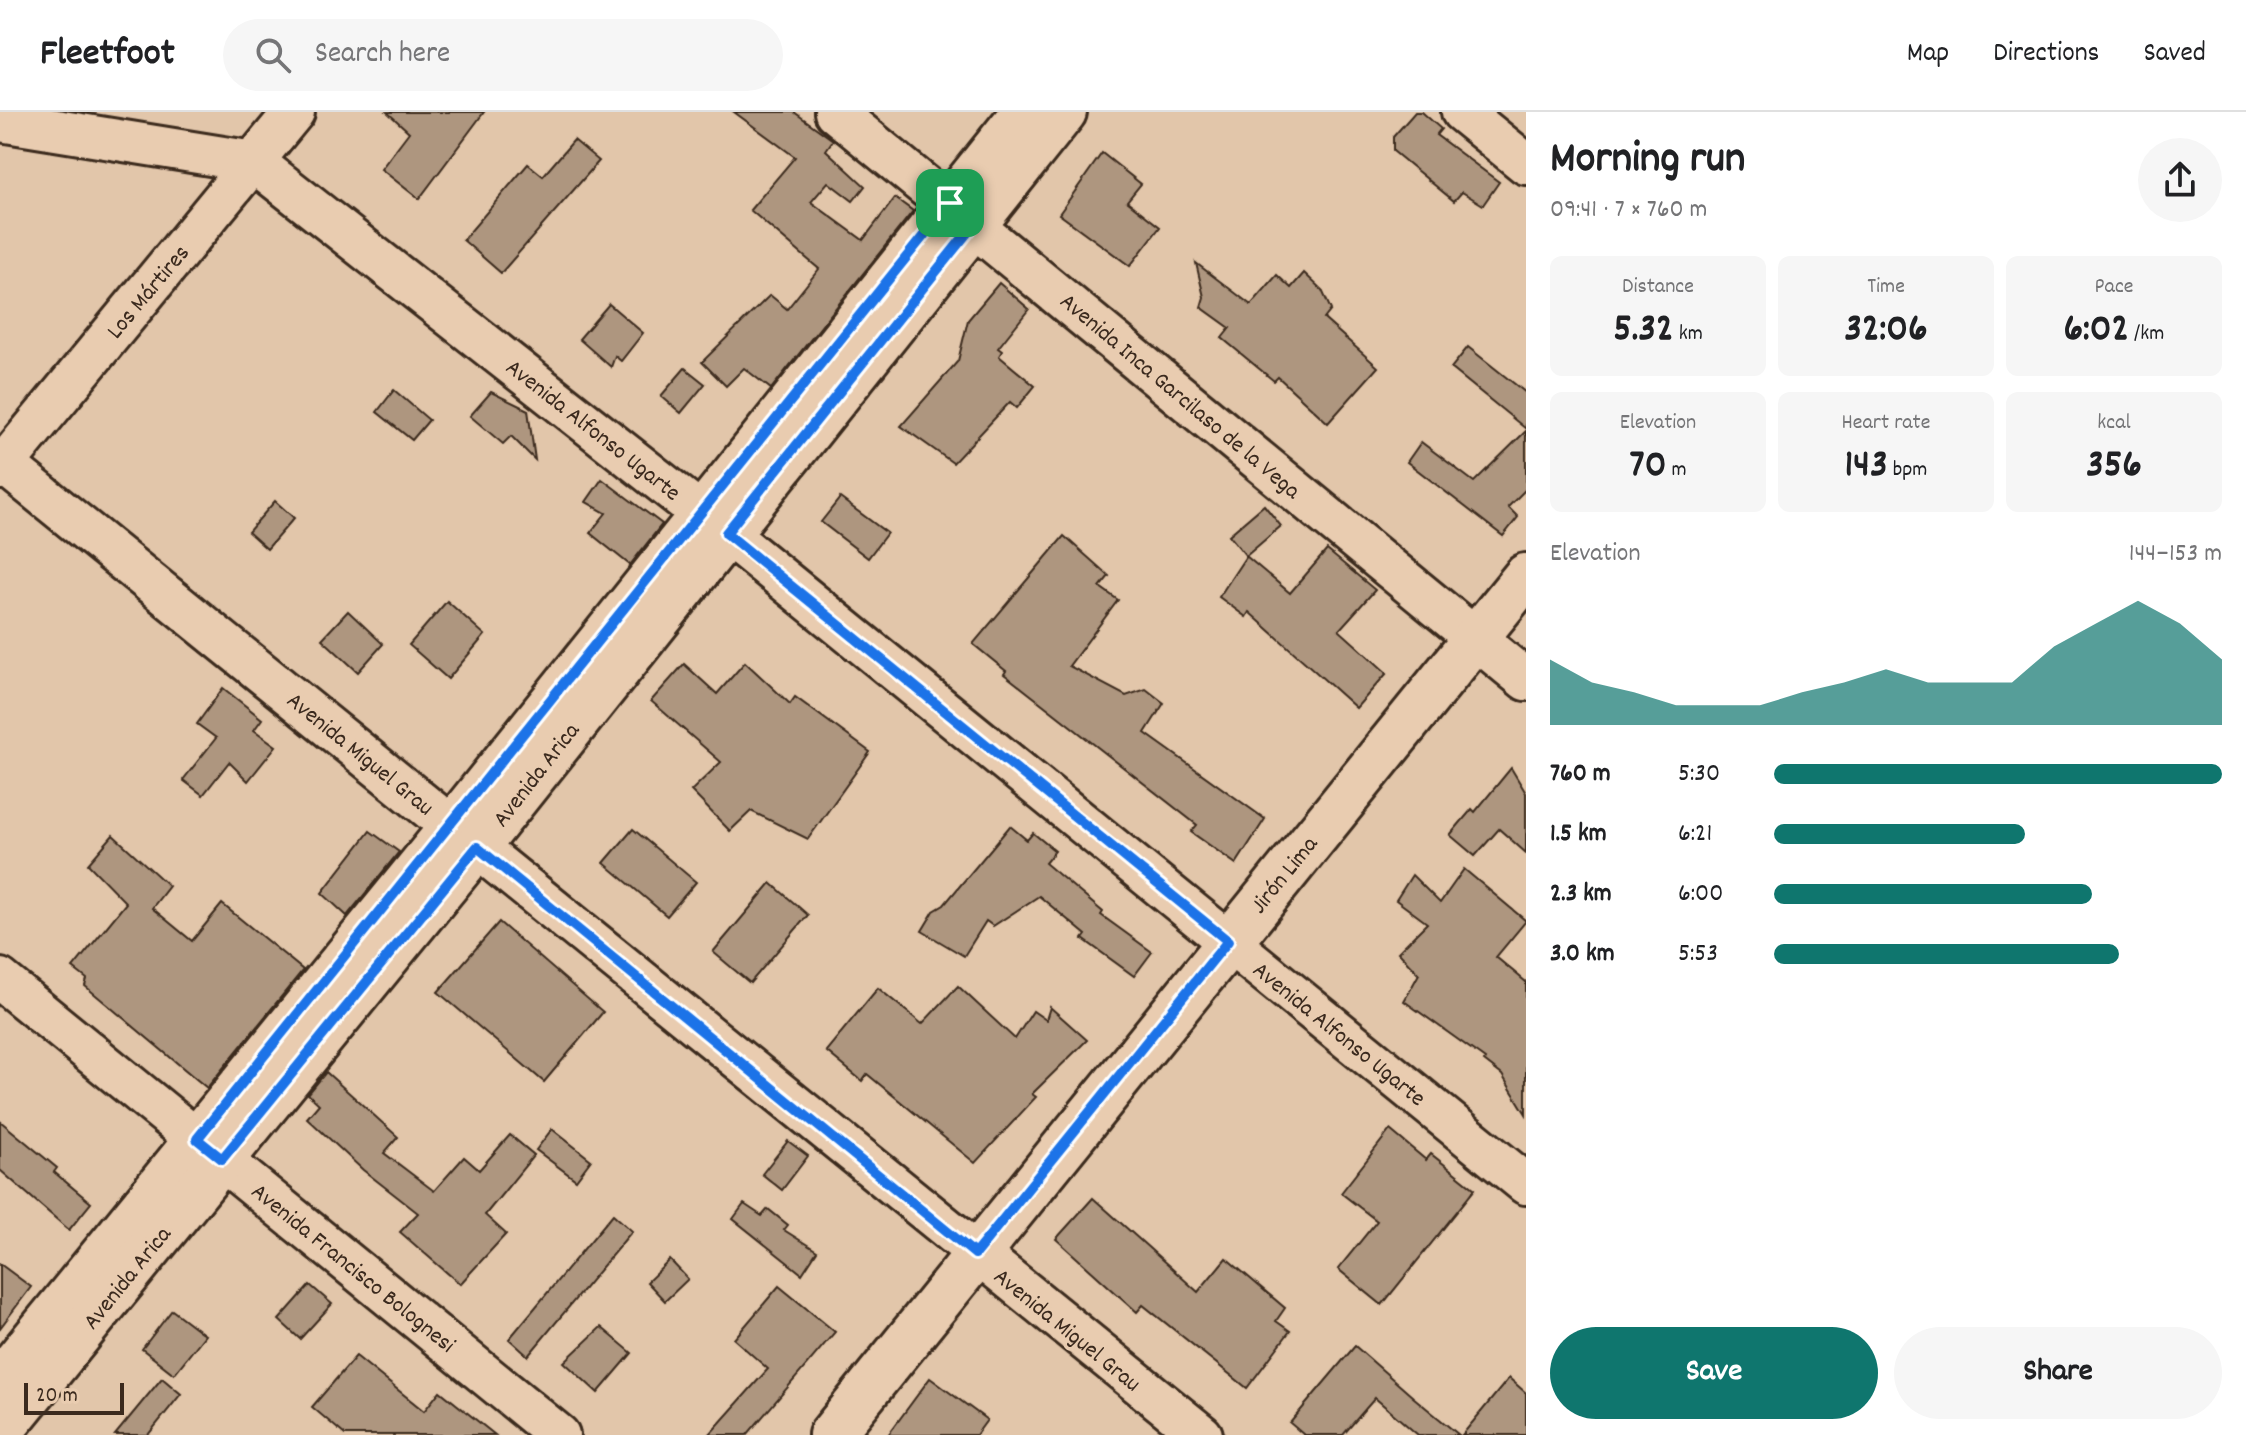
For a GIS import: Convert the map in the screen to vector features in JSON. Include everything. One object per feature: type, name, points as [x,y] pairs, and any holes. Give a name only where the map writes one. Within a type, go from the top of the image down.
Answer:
[{"type":"street","name":"Los Mártires","points":[[2,466],[294,112]]},
{"type":"street","name":"Avenida Inca Garcilaso de la Vega","points":[[835,112],[962,213],[1526,680]]},
{"type":"street","name":"Avenida Arica","points":[[962,213],[1024,112]]},
{"type":"street","name":"Avenida Arica","points":[[0,1432],[210,1149],[464,837],[962,213],[1064,112]]},
{"type":"street","points":[[1462,112],[1526,164]]},
{"type":"street","points":[[0,121],[254,162]]},
{"type":"street","name":"Avenida Alfonso Ugarte","points":[[254,162],[713,523],[1526,1184]]},
{"type":"street","name":"Avenida Miguel Grau","points":[[2,466],[1202,1435]]},
{"type":"street","name":"Jirón Lima","points":[[831,1435],[1526,576]]},
{"type":"street","name":"Avenida Francisco Bolognesi","points":[[0,979],[559,1435]]},
{"type":"street","name":"Avenida Arica","points":[[0,1381],[210,1149]]},
{"type":"building","points":[[387,112],[484,112],[419,199],[381,169],[409,132]]},
{"type":"building","points":[[734,112],[794,112],[833,140],[826,150],[865,186],[853,201],[828,182],[811,202],[863,240],[895,198],[913,211],[771,389],[744,368],[726,386],[702,362],[770,295],[787,309],[819,269],[750,210],[795,157]]},
{"type":"building","points":[[1415,112],[1422,112],[1441,129],[1436,135],[1499,182],[1483,205],[1462,192],[1454,201],[1393,151],[1393,137]]},
{"type":"building","points":[[574,140],[599,161],[501,273],[463,240],[528,164],[543,176]]},
{"type":"building","points":[[1102,153],[1141,184],[1127,201],[1160,227],[1130,266],[1059,214]]},
{"type":"building","points":[[1196,263],[1251,305],[1277,275],[1291,288],[1304,273],[1322,290],[1331,310],[1324,319],[1378,367],[1328,423],[1278,377],[1274,381],[1222,338],[1230,328],[1201,307],[1204,297]]},
{"type":"building","points":[[999,283],[1029,309],[998,348],[1002,351],[999,356],[1035,386],[1017,408],[1010,402],[953,463],[901,426],[958,361],[968,320]]},
{"type":"building","points":[[609,304],[643,333],[621,361],[615,356],[611,367],[579,339]]},
{"type":"building","points":[[1468,347],[1526,393],[1526,429],[1451,368]]},
{"type":"building","points":[[685,368],[705,384],[681,413],[661,396]]},
{"type":"building","points":[[394,390],[429,420],[412,440],[377,412]]},
{"type":"building","points":[[491,392],[528,410],[535,460],[511,436],[503,444],[470,416]]},
{"type":"building","points":[[1526,431],[1526,489],[1508,507],[1518,517],[1503,536],[1407,462],[1421,442],[1474,482]]},
{"type":"building","points":[[602,479],[662,524],[630,565],[590,533],[606,513],[586,502]]},
{"type":"building","points":[[840,498],[887,533],[868,558],[821,522]]},
{"type":"building","points":[[275,501],[294,518],[267,549],[248,532]]},
{"type":"building","points":[[1264,505],[1281,526],[1246,556],[1229,535]]},
{"type":"building","points":[[1064,536],[1109,576],[1100,587],[1118,600],[1069,666],[1126,696],[1146,689],[1164,703],[1145,733],[1265,819],[1236,864],[1191,832],[1197,825],[1004,674],[1006,671],[973,644]]},
{"type":"building","points":[[1327,550],[1375,590],[1339,630],[1387,673],[1356,708],[1249,612],[1246,617],[1219,597],[1246,556],[1290,593]]},
{"type":"building","points":[[447,601],[485,635],[448,679],[409,645]]},
{"type":"building","points":[[348,611],[383,644],[358,672],[322,639]]},
{"type":"building","points":[[745,662],[790,704],[795,697],[870,752],[808,839],[751,811],[730,831],[691,791],[721,762],[651,701],[684,664],[717,694]]},
{"type":"building","points":[[223,688],[262,719],[254,730],[276,746],[248,781],[229,762],[203,795],[183,780],[216,738],[197,724]]},
{"type":"building","points":[[1511,768],[1526,793],[1526,853],[1499,829],[1475,856],[1450,835],[1472,809],[1475,812]]},
{"type":"building","points":[[1010,826],[1027,840],[1033,833],[1055,851],[1045,863],[1103,912],[1101,915],[1152,952],[1134,976],[1083,939],[1086,935],[1039,896],[993,926],[986,921],[964,956],[922,931],[934,911],[944,905]]},
{"type":"building","points":[[633,829],[696,882],[667,916],[604,863]]},
{"type":"building","points":[[370,831],[399,852],[347,916],[322,893]]},
{"type":"building","points":[[113,835],[169,886],[152,908],[192,941],[222,904],[303,970],[207,1088],[85,986],[87,979],[73,968],[126,903],[88,864]]},
{"type":"building","points":[[1464,869],[1526,921],[1496,957],[1526,982],[1526,1114],[1502,1075],[1485,1059],[1404,1001],[1419,974],[1398,952],[1427,923],[1396,900],[1412,875],[1440,903]]},
{"type":"building","points":[[771,883],[808,915],[750,983],[713,952]]},
{"type":"building","points":[[499,922],[603,1012],[544,1082],[438,992]]},
{"type":"building","points":[[958,986],[1015,1039],[1033,1011],[1046,1020],[1050,1007],[1087,1040],[1032,1094],[1036,1097],[975,1163],[867,1074],[862,1081],[826,1051],[878,988],[922,1024]]},
{"type":"building","points":[[326,1072],[398,1137],[384,1153],[434,1191],[464,1157],[479,1170],[510,1135],[534,1155],[485,1215],[506,1234],[460,1284],[400,1232],[418,1213],[363,1170],[307,1118],[319,1104],[308,1094]]},
{"type":"building","points":[[0,1121],[57,1168],[54,1172],[91,1203],[69,1230],[0,1170]]},
{"type":"building","points":[[552,1129],[591,1160],[576,1180],[536,1150]]},
{"type":"building","points":[[1390,1130],[1426,1160],[1431,1154],[1475,1189],[1382,1305],[1338,1269],[1377,1221],[1341,1193]]},
{"type":"building","points":[[788,1141],[808,1156],[782,1190],[762,1174]]},
{"type":"building","points":[[1093,1198],[1198,1292],[1226,1258],[1285,1308],[1276,1321],[1290,1331],[1247,1388],[1143,1305],[1137,1312],[1056,1239]]},
{"type":"building","points":[[744,1204],[762,1216],[768,1209],[788,1225],[784,1230],[817,1251],[802,1274],[733,1219]]},
{"type":"building","points":[[613,1214],[632,1231],[528,1356],[509,1339]]},
{"type":"building","points":[[670,1260],[688,1279],[665,1301],[647,1282]]},
{"type":"building","points":[[0,1264],[31,1287],[0,1328]]},
{"type":"building","points":[[310,1285],[332,1304],[300,1339],[279,1320]]},
{"type":"building","points":[[779,1286],[835,1332],[747,1435],[709,1435],[768,1369],[734,1339]]},
{"type":"building","points":[[172,1310],[205,1335],[174,1374],[142,1349]]},
{"type":"building","points":[[601,1327],[632,1353],[598,1393],[564,1362]]},
{"type":"building","points":[[1355,1346],[1459,1435],[1418,1435],[1375,1398],[1343,1435],[1304,1435],[1290,1423]]},
{"type":"building","points":[[356,1356],[424,1411],[440,1391],[495,1435],[345,1435],[312,1407]]},
{"type":"building","points":[[162,1378],[181,1394],[148,1435],[115,1435]]},
{"type":"building","points":[[930,1378],[987,1420],[976,1435],[888,1435]]},
{"type":"building","points":[[1509,1378],[1526,1393],[1526,1435],[1462,1435]]},
{"type":"route","points":[[950,203],[975,223],[726,533],[1228,941],[975,1254],[477,847],[222,1159],[197,1139],[452,827],[950,203]]}]
